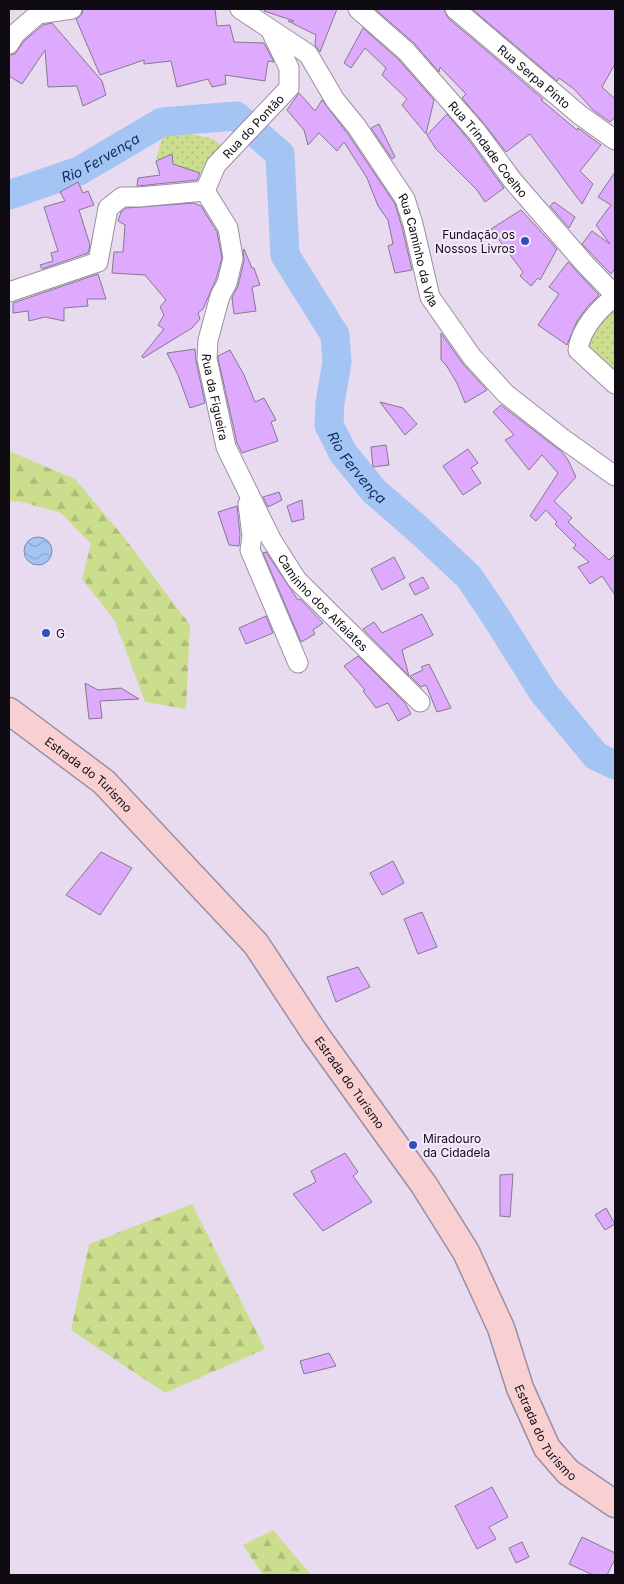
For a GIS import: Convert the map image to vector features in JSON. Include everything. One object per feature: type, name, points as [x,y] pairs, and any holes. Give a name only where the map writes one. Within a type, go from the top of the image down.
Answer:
[{"type":"street","points":[[9,44],[15,34],[38,14],[66,9]]},
{"type":"street","name":"Rua Caminho da Vila","points":[[240,9],[308,54],[335,100],[357,127],[405,199],[413,224],[430,296],[472,357],[506,394],[615,476]]},
{"type":"street","name":"Rua Trindade Coelho","points":[[358,9],[406,50],[477,132],[513,181],[615,296]]},
{"type":"street","name":"Rua Serpa Pínto","points":[[455,9],[580,115],[615,140]]},
{"type":"street","name":"Rua do Pontão","points":[[206,191],[216,165],[289,88],[289,68],[271,31]]},
{"type":"street","points":[[9,292],[98,262],[108,208],[122,197],[206,191]]},
{"type":"street","name":"Rua da Figueira","points":[[206,191],[228,228],[232,258],[227,283],[220,296],[208,340],[207,359],[226,447],[245,488]]},
{"type":"street","points":[[615,296],[586,329],[579,342],[578,350],[615,384]]},
{"type":"street","points":[[245,488],[252,536],[250,550],[298,663]]},
{"type":"street","name":"Caminho dos Alfaiates","points":[[245,488],[271,539],[297,580],[420,702]]},
{"type":"street","name":"Estrada do Turismo","points":[[9,711],[104,782],[256,944],[316,1034],[424,1185],[466,1252],[501,1328],[520,1388],[547,1448],[568,1472],[615,1504]]},
{"type":"green space","points":[[181,132],[210,138],[228,148],[201,173],[174,165],[172,155],[156,161],[162,137]]},
{"type":"green space","points":[[615,306],[615,378],[585,350],[587,333]]},
{"type":"green space","points":[[9,451],[75,479],[123,536],[190,625],[186,709],[145,702],[115,621],[82,579],[91,544],[61,513],[18,501],[9,502]]},
{"type":"green space","points":[[192,1204],[265,1349],[165,1393],[71,1330],[89,1244]]},
{"type":"green space","points":[[273,1530],[311,1575],[263,1575],[243,1545]]},
{"type":"water","points":[[38,537],[48,541],[52,551],[48,561],[38,565],[28,561],[24,551],[28,541]]},
{"type":"building","points":[[83,9],[215,9],[217,26],[230,25],[234,42],[264,43],[274,62],[268,61],[265,81],[225,75],[226,84],[212,87],[208,79],[177,87],[171,61],[144,64],[144,60],[100,75],[76,19],[82,14]]},
{"type":"building","points":[[265,9],[337,9],[320,52],[315,45],[316,35],[288,21],[294,21],[264,11]]},
{"type":"building","points":[[375,9],[444,9],[448,18],[543,99],[541,100],[577,130],[578,128],[601,145],[580,171],[593,184],[582,204],[530,134],[506,152],[462,98],[466,94],[440,67],[439,72],[414,43]]},
{"type":"building","points":[[472,9],[615,9],[615,64],[602,87],[615,99],[615,117],[610,122],[593,110],[574,89],[559,78],[557,81]]},
{"type":"building","points":[[52,23],[102,81],[106,95],[83,106],[77,86],[48,87],[45,50],[22,84],[9,76],[10,55],[15,54],[24,41],[43,25]]},
{"type":"building","points":[[363,28],[398,59],[434,100],[426,134],[402,105],[407,99],[382,75],[386,68],[365,48],[351,68],[344,63]]},
{"type":"building","points":[[299,93],[315,111],[322,100],[348,134],[395,204],[412,270],[395,273],[388,246],[393,244],[388,220],[378,206],[367,178],[344,142],[337,151],[319,133],[308,145],[304,130],[287,110]]},
{"type":"building","points":[[447,114],[504,188],[485,202],[477,190],[436,149],[427,135]]},
{"type":"building","points":[[379,124],[395,157],[392,159],[371,128]]},
{"type":"building","points":[[172,154],[173,164],[200,173],[197,180],[137,186],[138,178],[160,175],[156,161]]},
{"type":"building","points":[[615,172],[615,268],[611,274],[582,244],[592,231],[610,244],[596,225],[611,205],[598,197]]},
{"type":"building","points":[[78,182],[83,193],[88,191],[94,205],[79,210],[90,245],[88,253],[42,269],[40,265],[53,261],[51,253],[58,251],[44,207],[65,201],[60,192]]},
{"type":"building","points":[[554,202],[575,217],[569,228],[550,206]]},
{"type":"building","points":[[194,203],[201,206],[217,232],[222,258],[216,279],[203,309],[198,313],[200,319],[192,328],[143,358],[142,356],[164,329],[158,325],[164,315],[160,307],[166,300],[145,275],[112,273],[114,252],[123,252],[125,225],[118,221],[121,212],[126,208]]},
{"type":"building","name":"Fundação os Nossos Livros","points":[[521,210],[557,249],[540,280],[538,278],[531,286],[520,276],[523,272],[491,229]]},
{"type":"building","points":[[244,249],[260,285],[252,287],[256,311],[234,314],[232,298],[238,286],[244,261]]},
{"type":"building","points":[[568,262],[599,295],[577,321],[567,345],[538,325],[559,294],[549,287]]},
{"type":"building","points":[[98,274],[106,299],[87,299],[88,306],[64,308],[64,321],[45,317],[29,321],[28,311],[13,313],[13,303]]},
{"type":"building","points":[[441,333],[463,364],[487,390],[465,403],[457,383],[441,360]]},
{"type":"building","points":[[195,349],[205,403],[190,408],[178,375],[167,353]]},
{"type":"building","points":[[230,350],[244,375],[255,402],[264,398],[276,420],[271,422],[278,441],[242,453],[237,443],[218,358],[218,356]]},
{"type":"building","points":[[380,402],[403,408],[417,424],[405,435]]},
{"type":"building","points":[[501,405],[562,452],[568,460],[576,477],[554,501],[572,518],[568,522],[609,560],[615,554],[615,595],[602,576],[590,584],[578,567],[589,562],[573,548],[576,545],[555,524],[557,522],[546,510],[536,521],[530,516],[558,473],[542,455],[529,470],[505,440],[514,435],[493,412]]},
{"type":"building","points":[[386,445],[389,465],[373,467],[371,447]]},
{"type":"building","points":[[468,449],[478,463],[471,468],[481,483],[463,495],[443,466]]},
{"type":"building","points":[[279,492],[282,500],[268,507],[263,497]]},
{"type":"building","points":[[302,500],[304,519],[292,522],[287,506]]},
{"type":"building","points":[[237,506],[240,534],[239,546],[229,545],[218,512]]},
{"type":"building","points":[[266,552],[298,600],[300,599],[323,623],[313,630],[315,634],[301,642],[263,553]]},
{"type":"building","points":[[394,557],[405,578],[382,590],[371,569]]},
{"type":"building","points":[[423,577],[429,588],[415,595],[409,584]]},
{"type":"building","points":[[422,614],[433,635],[402,650],[409,676],[363,629],[374,622],[382,633]]},
{"type":"building","points":[[266,616],[273,633],[246,644],[239,628]]},
{"type":"building","points":[[358,656],[405,703],[411,714],[398,721],[388,703],[376,708],[363,691],[365,690],[344,666]]},
{"type":"building","points":[[429,664],[451,708],[437,712],[426,685],[421,687],[410,676],[423,670],[421,667]]},
{"type":"building","points":[[85,683],[98,690],[121,688],[139,699],[100,701],[102,718],[89,719]]},
{"type":"building","points":[[101,852],[132,868],[100,915],[66,895]]},
{"type":"building","points":[[393,861],[404,883],[382,895],[370,873]]},
{"type":"building","points":[[422,912],[437,947],[418,954],[404,919]]},
{"type":"building","points":[[358,967],[370,987],[336,1002],[327,977]]},
{"type":"building","points":[[345,1153],[358,1172],[353,1176],[372,1202],[323,1231],[293,1194],[316,1182],[311,1171]]},
{"type":"building","points":[[513,1174],[510,1217],[500,1216],[500,1175]]},
{"type":"building","points":[[606,1208],[615,1224],[605,1230],[595,1215]]},
{"type":"building","points":[[329,1353],[336,1366],[304,1374],[300,1361]]},
{"type":"building","points":[[492,1487],[508,1517],[489,1527],[496,1539],[477,1549],[455,1506]]},
{"type":"building","points":[[582,1537],[615,1553],[615,1559],[607,1575],[593,1575],[569,1564]]},
{"type":"building","points":[[522,1542],[529,1557],[516,1563],[509,1548]]},
{"type":"waterway","name":"Rio Fervença","points":[[9,195],[79,171],[162,122],[236,116],[280,154],[285,255],[335,335],[337,362],[330,403],[329,425],[343,453],[374,491],[469,577],[543,692],[596,756],[615,765]]},
{"type":"place","name":"Fundação os Nossos Livros","points":[[525,241]]},
{"type":"place","name":"G","points":[[46,633]]},
{"type":"place","name":"Miradouro da Cidadela","points":[[413,1145]]}]
